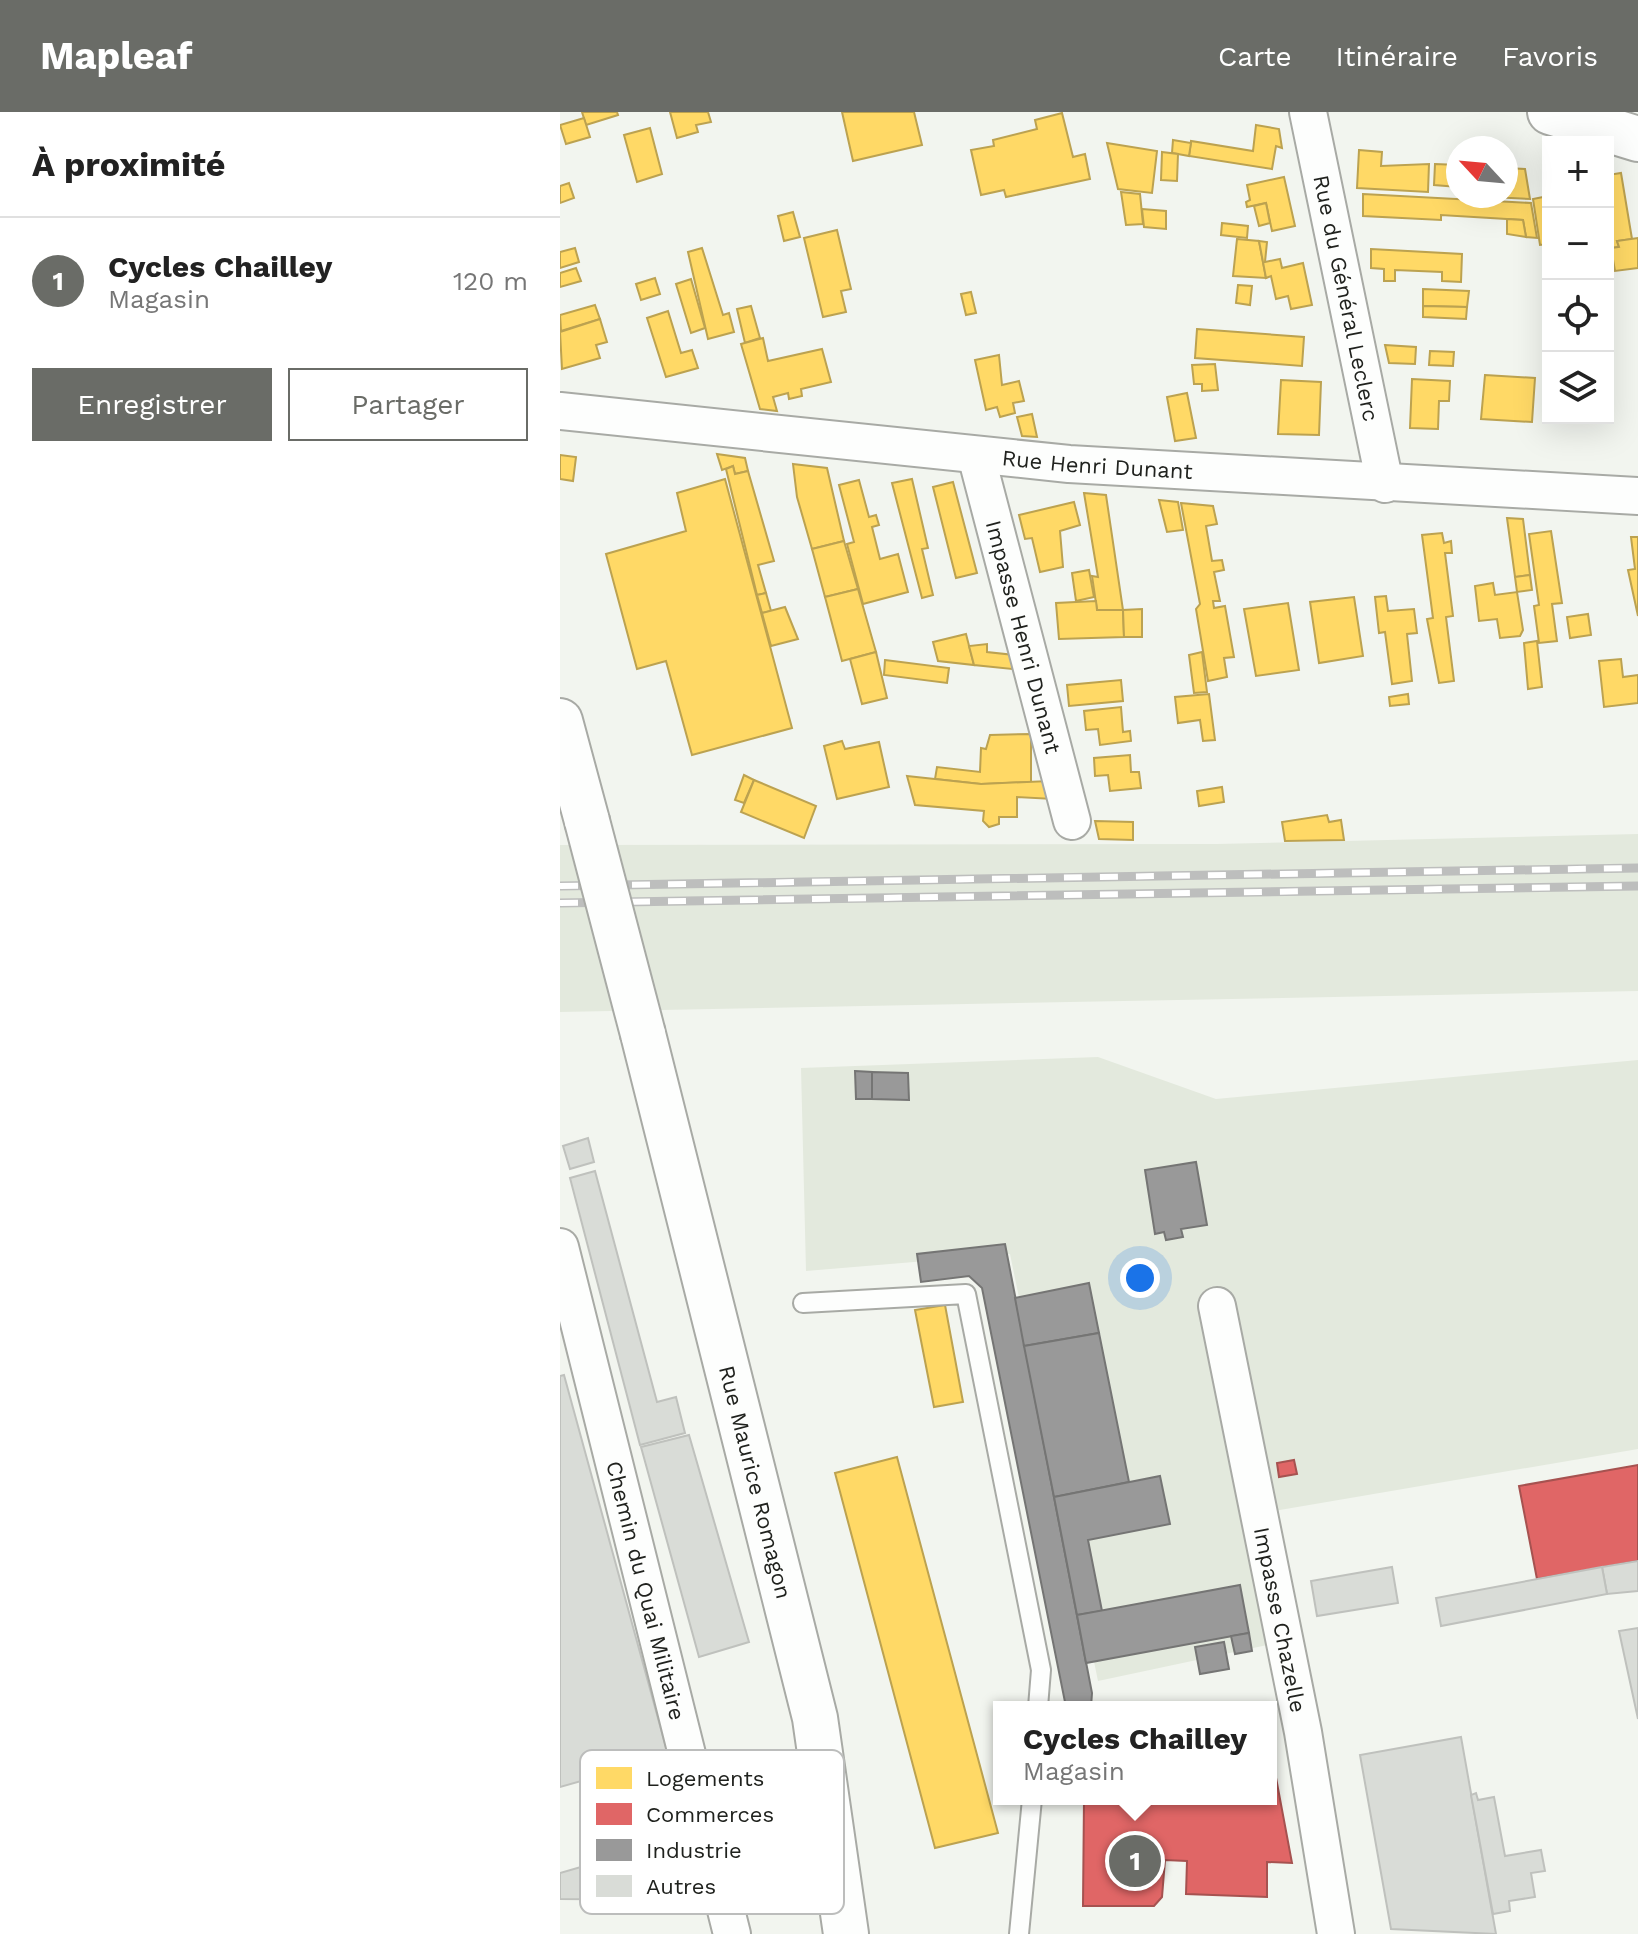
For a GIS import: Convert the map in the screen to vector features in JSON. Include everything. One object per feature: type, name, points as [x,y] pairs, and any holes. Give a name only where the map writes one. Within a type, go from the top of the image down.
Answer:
[{"type":"street","name":"Rue du Général Leclerc","points":[[1308,112],[1385,484]]},
{"type":"street","points":[[1550,112],[1638,139]]},
{"type":"street","name":"Rue Henri Dunant","points":[[560,411],[1069,464],[1638,496]]},
{"type":"street","name":"Impasse Henri Dunant","points":[[976,455],[1072,821]]},
{"type":"street","name":"Rue Maurice Romagon","points":[[560,721],[643,1034],[815,1718],[820,1750]]},
{"type":"street","name":"Chemin du Quai Militaire","points":[[560,1247],[686,1750]]},
{"type":"street","name":"Impasse Chazelle","points":[[1217,1306],[1303,1732],[1336,1934]]},
{"type":"street","name":"Chemin du Quai Militaire","points":[[727,1914],[732,1934]]},
{"type":"street","name":"Rue Maurice Romagon","points":[[843,1914],[846,1934]]},
{"type":"lane","points":[[803,1303],[966,1294],[1041,1670],[1038,1701]]},
{"type":"lane","points":[[1019,1934],[1025,1899],[1032,1805]]},
{"type":"shaded area","points":[[1638,834],[1638,991],[560,1012],[560,845],[1217,844]]},
{"type":"shaded area","points":[[1098,1057],[1216,1099],[1638,1060],[1638,1449],[1274,1511],[1291,1640],[1098,1681],[1010,1254],[806,1271],[801,1068]]},
{"type":"building: Logements","points":[[582,112],[617,112],[618,115],[586,125]]},
{"type":"building: Logements","points":[[670,112],[708,112],[711,122],[696,125],[698,132],[677,138]]},
{"type":"building: Logements","points":[[842,112],[914,112],[922,145],[853,161]]},
{"type":"building: Logements","points":[[1062,113],[1073,157],[1085,154],[1090,179],[1006,197],[1004,190],[981,195],[971,150],[994,146],[993,140],[1037,129],[1035,120]]},
{"type":"building: Logements","points":[[584,118],[590,137],[566,144],[560,125]]},
{"type":"building: Logements","points":[[1256,125],[1279,129],[1282,148],[1276,146],[1272,169],[1189,156],[1191,141],[1253,151]]},
{"type":"building: Logements","points":[[650,128],[662,174],[637,182],[624,135]]},
{"type":"building: Logements","points":[[1173,140],[1191,143],[1189,156],[1172,153]]},
{"type":"building: Logements","points":[[1107,143],[1157,151],[1152,193],[1118,189]]},
{"type":"building: Logements","points":[[1359,150],[1382,152],[1381,166],[1429,164],[1428,192],[1357,188]]},
{"type":"building: Logements","points":[[1162,152],[1178,154],[1177,181],[1161,180]]},
{"type":"building: Logements","points":[[1435,164],[1446,164],[1446,186],[1434,185]]},
{"type":"building: Logements","points":[[1518,169],[1525,169],[1530,199],[1518,198]]},
{"type":"building: Logements","points":[[1621,173],[1632,239],[1617,241],[1619,247],[1614,248],[1614,208],[1614,174]]},
{"type":"building: Logements","points":[[1284,177],[1295,226],[1272,231],[1266,203],[1247,207],[1246,202],[1250,200],[1247,185]]},
{"type":"building: Logements","points":[[569,183],[574,198],[560,203],[560,186]]},
{"type":"building: Logements","points":[[1121,192],[1140,194],[1143,224],[1126,225]]},
{"type":"building: Logements","points":[[1363,194],[1446,198],[1446,208],[1518,208],[1518,202],[1531,203],[1537,238],[1526,237],[1523,220],[1441,215],[1441,220],[1363,216]]},
{"type":"building: Logements","points":[[1542,197],[1542,245],[1540,245],[1533,199]]},
{"type":"building: Logements","points":[[1266,203],[1270,223],[1259,226],[1254,206]]},
{"type":"building: Logements","points":[[1142,209],[1166,211],[1166,229],[1144,227]]},
{"type":"building: Logements","points":[[793,212],[800,237],[784,241],[778,216]]},
{"type":"building: Logements","points":[[1507,219],[1523,220],[1526,237],[1507,234]]},
{"type":"building: Logements","points":[[1222,223],[1248,226],[1247,238],[1221,235]]},
{"type":"building: Logements","points":[[837,230],[851,289],[841,291],[846,312],[823,317],[804,238]]},
{"type":"building: Logements","points":[[1638,238],[1638,268],[1615,271],[1614,248],[1619,247],[1617,241]]},
{"type":"building: Logements","points":[[1237,239],[1259,241],[1266,278],[1233,276]]},
{"type":"building: Logements","points":[[1259,241],[1267,242],[1265,262],[1280,259],[1282,268],[1303,263],[1312,305],[1291,309],[1288,296],[1276,299],[1271,276],[1266,278]]},
{"type":"building: Logements","points":[[575,248],[579,262],[560,268],[560,252]]},
{"type":"building: Logements","points":[[702,248],[723,315],[729,313],[734,332],[708,339],[688,252]]},
{"type":"building: Logements","points":[[1371,249],[1462,254],[1461,282],[1442,281],[1442,272],[1395,270],[1395,281],[1384,281],[1384,269],[1371,268]]},
{"type":"building: Logements","points":[[576,268],[581,281],[560,287],[560,273]]},
{"type":"building: Logements","points":[[655,278],[660,294],[641,300],[636,284]]},
{"type":"building: Logements","points":[[691,279],[705,328],[691,333],[676,284]]},
{"type":"building: Logements","points":[[1238,285],[1252,286],[1250,305],[1236,303]]},
{"type":"building: Logements","points":[[1423,289],[1469,291],[1467,307],[1423,306]]},
{"type":"building: Logements","points":[[971,292],[976,313],[966,315],[961,294]]},
{"type":"building: Logements","points":[[595,305],[600,319],[561,331],[560,315]]},
{"type":"building: Logements","points":[[751,306],[760,338],[745,343],[737,309]]},
{"type":"building: Logements","points":[[1423,306],[1467,307],[1466,319],[1423,317]]},
{"type":"building: Logements","points":[[668,311],[681,353],[692,350],[698,368],[666,377],[647,318]]},
{"type":"building: Logements","points":[[600,319],[607,342],[596,345],[600,358],[562,369],[560,332]]},
{"type":"building: Logements","points":[[1197,329],[1304,337],[1302,366],[1195,358]]},
{"type":"building: Logements","points":[[763,338],[768,361],[822,349],[831,382],[801,389],[802,396],[789,399],[788,393],[773,397],[777,411],[760,409],[741,344]]},
{"type":"building: Logements","points":[[1385,345],[1416,347],[1415,364],[1389,363]]},
{"type":"building: Logements","points":[[1430,351],[1454,352],[1453,366],[1429,365]]},
{"type":"building: Logements","points":[[999,355],[1002,385],[1019,381],[1024,401],[1013,403],[1015,413],[1000,417],[997,407],[986,410],[975,360]]},
{"type":"building: Logements","points":[[1215,364],[1218,390],[1202,391],[1202,384],[1194,384],[1192,365]]},
{"type":"building: Logements","points":[[1485,375],[1535,378],[1532,422],[1481,419]]},
{"type":"building: Logements","points":[[1412,379],[1450,381],[1449,401],[1439,401],[1438,429],[1410,428]]},
{"type":"building: Logements","points":[[1281,380],[1321,382],[1319,435],[1278,434]]},
{"type":"building: Logements","points":[[1187,393],[1196,438],[1175,441],[1167,397]]},
{"type":"building: Logements","points":[[1032,414],[1037,437],[1022,436],[1017,417]]},
{"type":"building: Logements","points":[[717,454],[745,458],[748,471],[735,474],[733,466],[722,470]]},
{"type":"building: Logements","points":[[560,455],[576,457],[573,481],[560,479]]},
{"type":"building: Logements","points":[[793,464],[827,468],[844,541],[812,549],[797,497]]},
{"type":"building: Logements","points":[[733,466],[735,474],[748,471],[774,561],[758,565],[766,593],[757,595],[726,469]]},
{"type":"building: Logements","points":[[725,479],[792,728],[692,755],[666,661],[637,669],[606,554],[686,531],[677,493]]},
{"type":"building: Logements","points":[[912,479],[928,548],[922,549],[933,595],[922,598],[892,483]]},
{"type":"building: Logements","points":[[859,480],[869,517],[876,515],[879,525],[872,527],[880,559],[898,554],[908,592],[863,604],[847,544],[854,542],[839,485]]},
{"type":"building: Logements","points":[[953,482],[977,573],[956,578],[933,487]]},
{"type":"building: Logements","points":[[1084,493],[1106,495],[1123,610],[1097,610],[1092,576],[1098,577]]},
{"type":"building: Logements","points":[[1159,500],[1178,502],[1183,530],[1167,532]]},
{"type":"building: Logements","points":[[1074,502],[1080,525],[1060,531],[1063,567],[1040,572],[1032,538],[1025,539],[1019,515]]},
{"type":"building: Logements","points":[[1181,503],[1213,506],[1217,524],[1206,526],[1212,561],[1222,560],[1224,570],[1214,572],[1220,601],[1213,601],[1214,608],[1225,606],[1234,657],[1224,658],[1227,677],[1208,681],[1196,609],[1200,604]]},
{"type":"building: Logements","points":[[1507,518],[1523,519],[1530,575],[1515,577]]},
{"type":"building: Logements","points":[[1551,531],[1562,603],[1552,604],[1557,641],[1539,643],[1534,606],[1539,605],[1529,534]]},
{"type":"building: Logements","points":[[1442,533],[1444,543],[1451,541],[1452,553],[1445,553],[1453,616],[1446,617],[1454,681],[1439,683],[1427,619],[1433,618],[1422,535]]},
{"type":"building: Logements","points":[[1631,537],[1638,537],[1638,616],[1628,570],[1635,569]]},
{"type":"building: Logements","points":[[844,541],[858,589],[825,597],[812,549]]},
{"type":"building: Logements","points":[[1089,570],[1094,597],[1076,601],[1072,573]]},
{"type":"building: Logements","points":[[1530,575],[1532,590],[1517,592],[1515,577]]},
{"type":"building: Logements","points":[[1493,583],[1495,595],[1517,592],[1523,630],[1520,636],[1500,638],[1497,619],[1479,621],[1475,586]]},
{"type":"building: Logements","points":[[858,589],[876,652],[842,661],[825,597]]},
{"type":"building: Logements","points":[[766,593],[771,611],[762,613],[757,595]]},
{"type":"building: Logements","points":[[1386,596],[1388,611],[1414,609],[1417,633],[1407,634],[1412,681],[1392,684],[1385,632],[1379,633],[1375,597]]},
{"type":"building: Logements","points":[[1354,597],[1363,656],[1319,663],[1310,602]]},
{"type":"building: Logements","points":[[1096,601],[1097,610],[1123,610],[1124,637],[1059,639],[1056,603]]},
{"type":"building: Logements","points":[[1288,603],[1299,670],[1256,676],[1244,609]]},
{"type":"building: Logements","points":[[785,607],[798,639],[771,646],[762,613]]},
{"type":"building: Logements","points":[[1142,609],[1142,637],[1124,637],[1123,610]]},
{"type":"building: Logements","points":[[1588,614],[1591,635],[1570,638],[1567,617]]},
{"type":"building: Logements","points":[[966,634],[974,665],[938,661],[933,642]]},
{"type":"building: Logements","points":[[1537,641],[1542,687],[1528,689],[1524,643]]},
{"type":"building: Logements","points":[[987,644],[987,652],[1014,655],[1012,669],[974,665],[969,646]]},
{"type":"building: Logements","points":[[876,652],[887,698],[862,704],[850,659]]},
{"type":"building: Logements","points":[[1202,652],[1207,692],[1194,693],[1189,655]]},
{"type":"building: Logements","points":[[1621,659],[1623,677],[1638,675],[1638,703],[1604,707],[1599,661]]},
{"type":"building: Logements","points":[[885,660],[949,668],[947,683],[884,675]]},
{"type":"building: Logements","points":[[1121,680],[1123,701],[1069,706],[1067,685]]},
{"type":"building: Logements","points":[[1209,694],[1215,740],[1203,741],[1200,720],[1178,723],[1175,697]]},
{"type":"building: Logements","points":[[1408,694],[1409,704],[1390,706],[1389,697]]},
{"type":"building: Logements","points":[[1121,707],[1123,732],[1130,731],[1131,741],[1100,745],[1098,729],[1086,730],[1084,711]]},
{"type":"building: Logements","points":[[1031,734],[1031,782],[981,784],[935,779],[937,767],[980,772],[981,748],[986,749],[990,735]]},
{"type":"building: Logements","points":[[842,741],[845,749],[879,742],[889,787],[837,799],[824,746]]},
{"type":"building: Logements","points":[[1130,755],[1131,772],[1139,772],[1141,788],[1110,791],[1108,775],[1095,776],[1094,758]]},
{"type":"building: Logements","points":[[744,775],[754,780],[744,803],[735,800]]},
{"type":"building: Logements","points":[[907,776],[981,784],[1049,781],[1053,799],[1017,797],[1017,817],[999,817],[999,824],[989,827],[983,821],[984,811],[915,805]]},
{"type":"building: Logements","points":[[754,780],[816,806],[804,838],[741,812]]},
{"type":"building: Logements","points":[[1222,787],[1224,802],[1199,806],[1197,791]]},
{"type":"building: Logements","points":[[1327,815],[1329,822],[1341,820],[1344,840],[1285,841],[1282,822]]},
{"type":"building: Logements","points":[[1095,821],[1133,822],[1133,840],[1099,839]]},
{"type":"building: Logements","points":[[945,1305],[963,1402],[934,1407],[915,1310]]},
{"type":"building: Logements","points":[[897,1457],[998,1833],[935,1848],[835,1473]]},
{"type":"building: Commerces","points":[[1294,1460],[1297,1474],[1279,1477],[1277,1463]]},
{"type":"building: Commerces","points":[[1638,1465],[1638,1561],[1537,1579],[1519,1486]]},
{"type":"building: Commerces","points":[[1277,1783],[1292,1863],[1267,1862],[1267,1897],[1186,1894],[1187,1861],[1165,1860],[1162,1897],[1154,1906],[1083,1906],[1084,1805],[1277,1805]]},
{"type":"building: Industrie","points":[[855,1071],[872,1072],[872,1099],[856,1099]]},
{"type":"building: Industrie","points":[[872,1072],[908,1073],[909,1100],[872,1099]]},
{"type":"building: Industrie","points":[[1196,1162],[1207,1225],[1181,1229],[1183,1237],[1166,1240],[1164,1232],[1155,1234],[1145,1170]]},
{"type":"building: Industrie","points":[[1005,1244],[1091,1701],[1065,1701],[982,1288],[969,1276],[921,1282],[917,1254]]},
{"type":"building: Industrie","points":[[1089,1283],[1099,1333],[1024,1346],[1015,1298]]},
{"type":"building: Industrie","points":[[1099,1333],[1129,1482],[1054,1497],[1024,1346]]},
{"type":"building: Industrie","points":[[1160,1476],[1170,1524],[1088,1540],[1102,1611],[1077,1615],[1054,1497]]},
{"type":"building: Industrie","points":[[1240,1585],[1249,1633],[1086,1663],[1077,1615]]},
{"type":"building: Industrie","points":[[1249,1633],[1252,1651],[1235,1654],[1231,1636]]},
{"type":"building: Industrie","points":[[1224,1642],[1229,1669],[1200,1674],[1195,1647]]},
{"type":"building: Autres","points":[[588,1138],[594,1162],[570,1169],[563,1146]]},
{"type":"building: Autres","points":[[595,1171],[657,1402],[676,1397],[685,1433],[640,1445],[570,1178]]},
{"type":"building: Autres","points":[[564,1375],[667,1750],[580,1750],[580,1781],[560,1787],[560,1376]]},
{"type":"building: Autres","points":[[689,1435],[749,1642],[699,1657],[641,1447]]},
{"type":"building: Autres","points":[[1638,1561],[1638,1591],[1607,1594],[1602,1567]]},
{"type":"building: Autres","points":[[1392,1567],[1398,1603],[1317,1616],[1311,1581]]},
{"type":"building: Autres","points":[[1602,1567],[1607,1594],[1441,1626],[1436,1598]]},
{"type":"building: Autres","points":[[1638,1628],[1638,1719],[1619,1631]]},
{"type":"building: Autres","points":[[1461,1737],[1496,1934],[1391,1929],[1360,1755]]},
{"type":"building: Autres","points":[[1476,1793],[1478,1800],[1494,1797],[1505,1856],[1541,1850],[1545,1871],[1531,1873],[1535,1897],[1509,1901],[1510,1911],[1493,1914],[1471,1795]]},
{"type":"building: Autres","points":[[580,1867],[580,1899],[560,1899],[560,1873]]},
{"type":"railway","points":[[560,886],[1638,868]]},
{"type":"railway","points":[[560,903],[1638,886]]},
{"type":"place","name":"Cycles Chailley","points":[[1135,1861]]}]
